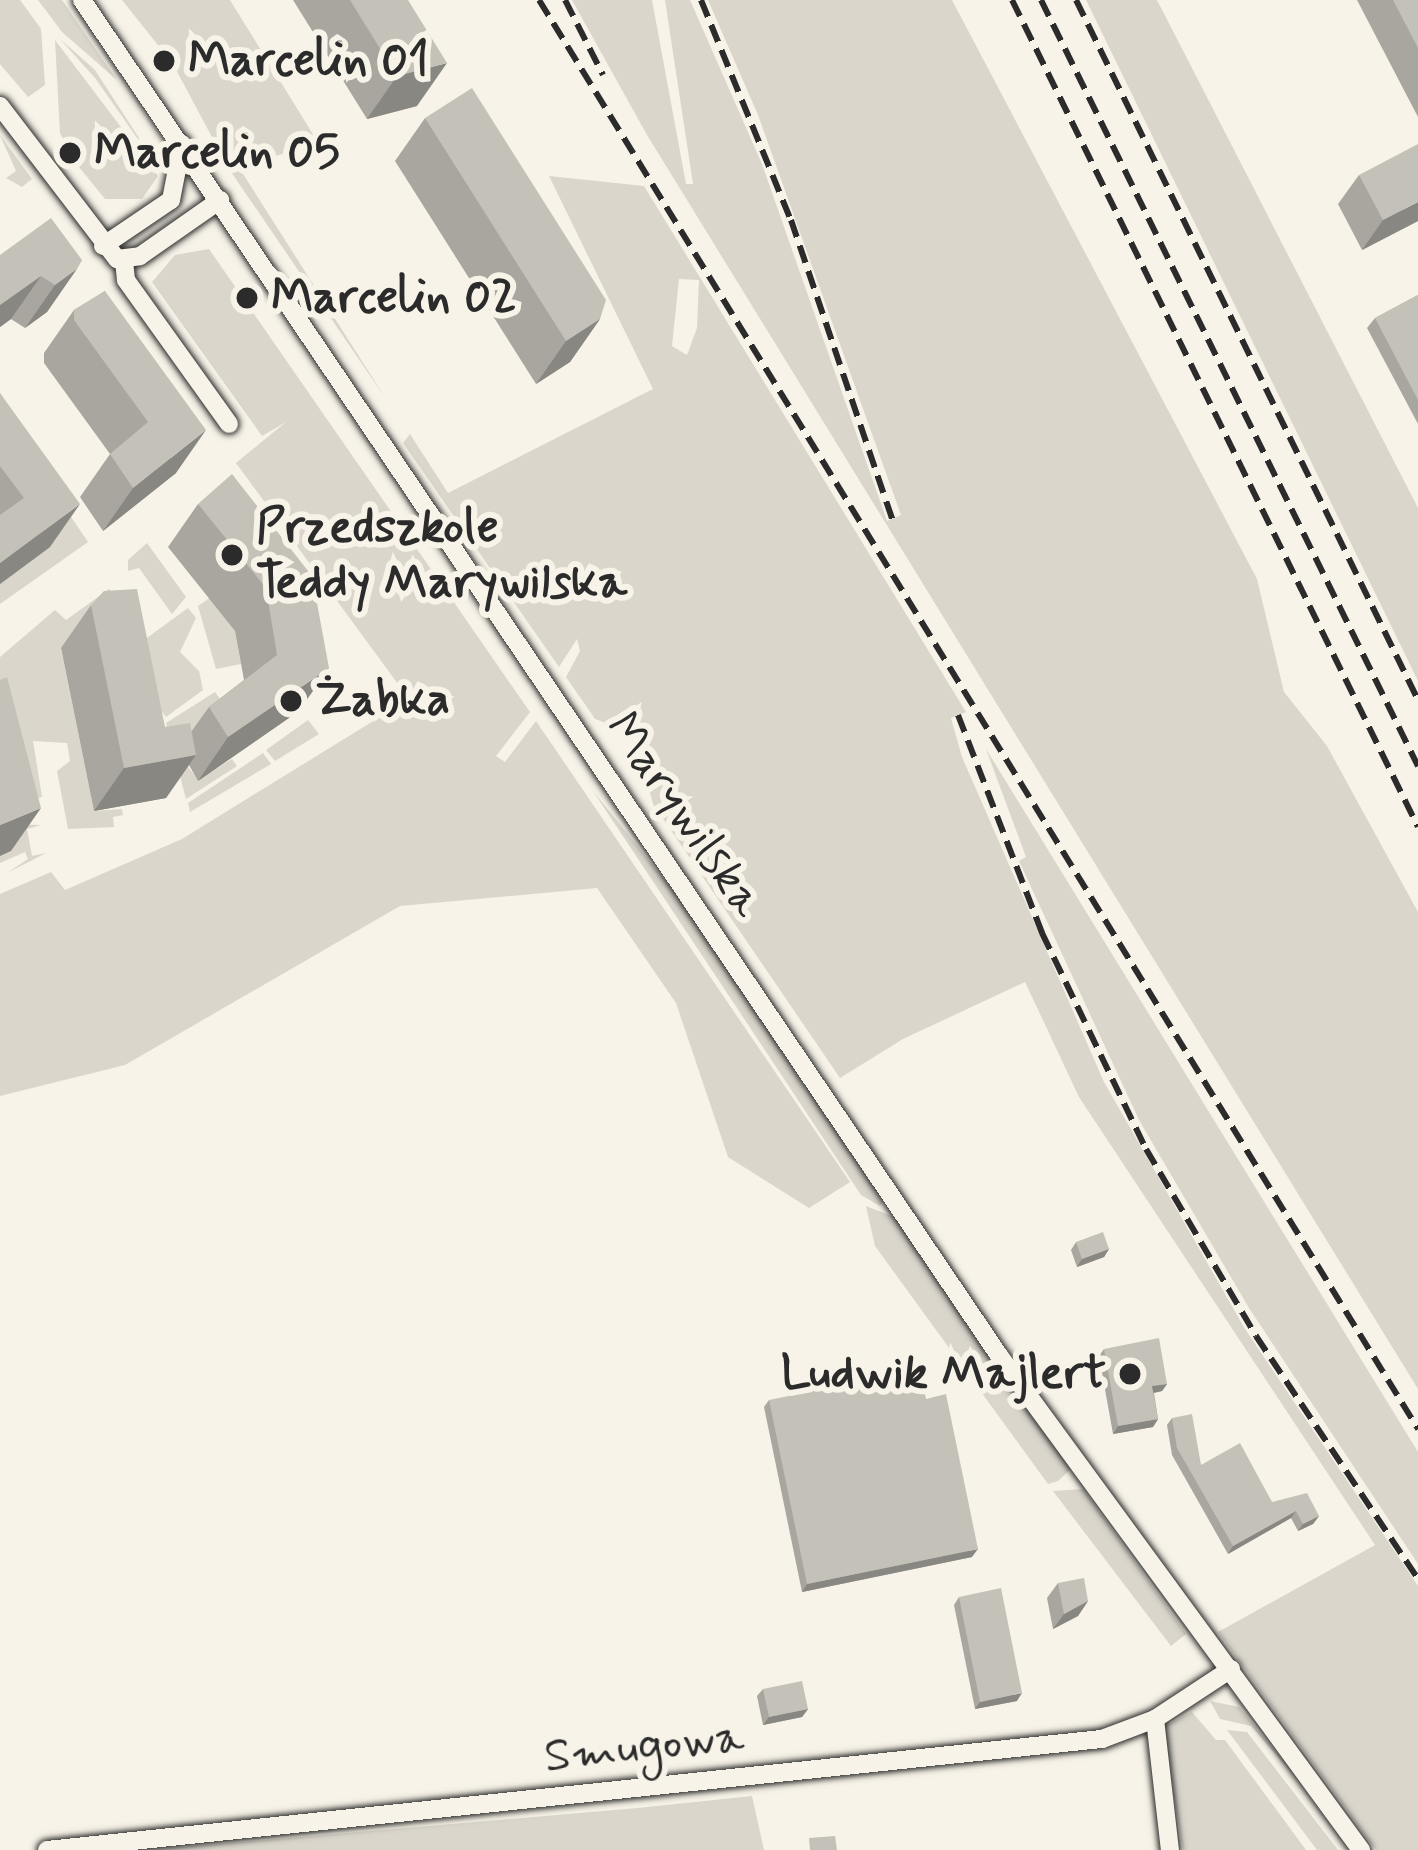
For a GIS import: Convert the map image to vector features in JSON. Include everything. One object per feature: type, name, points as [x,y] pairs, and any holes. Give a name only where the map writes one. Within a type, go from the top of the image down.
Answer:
[{"type":"street","name":"Marywilska","points":[[82,0],[998,1354],[1361,1850]]},
{"type":"street","points":[[0,106],[104,246],[124,261],[126,280],[229,424]]},
{"type":"street","points":[[104,246],[171,200],[182,144]]},
{"type":"street","points":[[124,261],[220,200]]},
{"type":"street","name":"Smugowa","points":[[47,1850],[1102,1738],[1155,1720],[1231,1669]]},
{"type":"street","points":[[1155,1720],[1170,1850]]},
{"type":"shaded area","points":[[0,0],[20,0],[41,29],[45,85],[28,97],[0,64]]},
{"type":"shaded area","points":[[38,0],[62,0],[117,80],[62,32]]},
{"type":"shaded area","points":[[122,0],[230,0],[319,144],[238,166],[386,399],[229,169],[173,64]]},
{"type":"shaded area","points":[[572,0],[652,0],[686,184],[693,184],[665,0],[690,0],[762,164],[887,521],[901,515],[758,115],[708,0],[952,0],[1257,579],[1284,692],[1327,746],[1418,912],[1418,1389],[647,135]]},
{"type":"shaded area","points":[[1086,0],[1157,0],[1418,508],[1418,681]]},
{"type":"shaded area","points":[[60,39],[95,70],[159,169],[95,78]]},
{"type":"shaded area","points":[[55,40],[158,176],[142,199],[105,199],[74,161],[60,133]]},
{"type":"shaded area","points":[[0,135],[32,179],[22,187],[6,178],[16,171]]},
{"type":"shaded area","points":[[549,176],[644,186],[966,712],[951,718],[962,757],[1104,1082],[1245,1329],[1418,1586],[1418,1850],[1376,1850],[1218,1632],[1375,1545],[1079,1097],[1025,982],[903,1039],[840,1078],[653,804],[639,750],[623,729],[595,719],[566,677],[580,651],[577,639],[559,667],[403,443],[410,434],[448,493],[653,389]],"holes":[[[679,279],[699,280],[697,328],[687,355],[672,346]]]},
{"type":"shaded area","points":[[209,249],[530,712],[496,756],[505,762],[536,721],[850,1182],[809,1208],[728,1157],[676,1003],[597,888],[400,906],[125,1065],[0,1096],[0,894],[51,872],[65,890],[182,839],[409,699],[236,463],[286,422],[262,436],[152,282],[175,255]]},
{"type":"shaded area","points":[[63,505],[88,542],[0,604],[0,584]]},
{"type":"shaded area","points":[[147,543],[186,597],[172,614],[139,568],[128,571],[128,560]]},
{"type":"shaded area","points":[[109,589],[123,604],[61,649],[94,811],[122,809],[123,815],[113,817],[114,827],[68,829],[57,771],[70,761],[67,743],[33,741],[42,797],[6,804],[10,824],[41,825],[27,829],[32,856],[46,853],[7,873],[28,859],[25,852],[0,863],[0,657],[55,610],[66,620]]},
{"type":"shaded area","points":[[211,597],[235,631],[241,664],[216,669],[198,606]]},
{"type":"shaded area","points":[[188,608],[196,618],[180,652],[199,671],[203,690],[166,717],[156,704],[144,640]]},
{"type":"shaded area","points":[[215,692],[231,714],[183,760],[198,780],[232,759],[237,766],[186,799],[166,723]]},
{"type":"shaded area","points":[[308,720],[319,734],[275,761],[266,750]]},
{"type":"shaded area","points":[[986,749],[1418,1452],[1418,1564],[1249,1308],[1139,1120],[1019,861],[1026,857]]},
{"type":"shaded area","points":[[263,753],[271,764],[190,812],[188,803]]},
{"type":"shaded area","points":[[593,791],[693,915],[885,1198],[880,1206],[861,1195]]},
{"type":"shaded area","points":[[866,1206],[899,1219],[1071,1469],[1058,1481],[1048,1484],[875,1246]]},
{"type":"shaded area","points":[[1083,1489],[1186,1634],[1171,1646],[1053,1491]]},
{"type":"shaded area","points":[[1210,1701],[1239,1707],[1304,1787],[1251,1726],[1220,1719]]},
{"type":"shaded area","points":[[1192,1712],[1216,1740],[1225,1740],[1306,1850],[1183,1850],[1163,1727]]},
{"type":"shaded area","points":[[1227,1730],[1247,1732],[1338,1850],[1317,1850]]},
{"type":"shaded area","points":[[752,1796],[764,1850],[148,1850],[638,1808]]},
{"type":"building","points":[[350,0],[408,0],[447,63],[397,76]]},
{"type":"building","points":[[1393,0],[1418,0],[1418,48]]},
{"type":"building","points":[[472,88],[606,300],[600,319],[566,341],[425,118]]},
{"type":"building","points":[[1418,144],[1418,202],[1383,220],[1359,175]]},
{"type":"building","points":[[51,218],[82,260],[77,269],[55,285],[41,276],[0,305],[0,255]]},
{"type":"building","points":[[105,291],[206,430],[133,488],[110,454],[148,422],[74,320],[74,310]]},
{"type":"building","points":[[1418,295],[1418,400],[1375,318]]},
{"type":"building","points":[[0,393],[80,504],[0,563],[0,515],[24,498],[0,466]]},
{"type":"building","points":[[232,474],[312,576],[329,668],[228,737],[209,707],[277,655],[266,588],[198,504]]},
{"type":"building","points":[[137,589],[165,727],[190,723],[196,755],[124,768],[91,605],[104,591]]},
{"type":"building","points":[[7,677],[41,808],[0,825],[0,680]]},
{"type":"building","points":[[1103,1232],[1109,1249],[1082,1259],[1076,1242]]},
{"type":"building","name":"Ludwik Majlert","points":[[1159,1338],[1167,1384],[1152,1386],[1158,1419],[1118,1426],[1104,1349]]},
{"type":"building","points":[[920,1369],[926,1399],[946,1394],[978,1549],[807,1584],[769,1400]]},
{"type":"building","points":[[1192,1414],[1201,1465],[1240,1443],[1272,1502],[1307,1493],[1319,1516],[1303,1524],[1296,1511],[1233,1546],[1177,1448],[1172,1418]]},
{"type":"building","points":[[1084,1578],[1088,1601],[1064,1614],[1058,1583]]},
{"type":"building","points":[[1001,1588],[1022,1693],[980,1702],[959,1597]]},
{"type":"building","points":[[802,1681],[808,1709],[769,1717],[763,1689]]},
{"type":"building","points":[[835,1836],[837,1850],[810,1850],[809,1838]]},
{"type":"railway","points":[[539,0],[1418,1429]]},
{"type":"railway","points":[[565,0],[603,75]]},
{"type":"railway","points":[[701,0],[791,220],[892,519]]},
{"type":"railway","points":[[1012,0],[1418,827]]},
{"type":"railway","points":[[1041,0],[1418,766]]},
{"type":"railway","points":[[1076,0],[1418,700]]},
{"type":"railway","points":[[958,715],[1042,933],[1146,1149],[1256,1336],[1418,1579]]},
{"type":"place","name":"Marcelin 01","points":[[164,61]]},
{"type":"place","name":"Marcelin 05","points":[[70,153]]},
{"type":"place","name":"Marcelin 02","points":[[247,298]]},
{"type":"place","name":"Przedszkole Teddy Marywilska","points":[[232,555]]},
{"type":"place","name":"Żabka","points":[[291,701]]},
{"type":"place","name":"Ludwik Majlert","points":[[1130,1374]]}]
